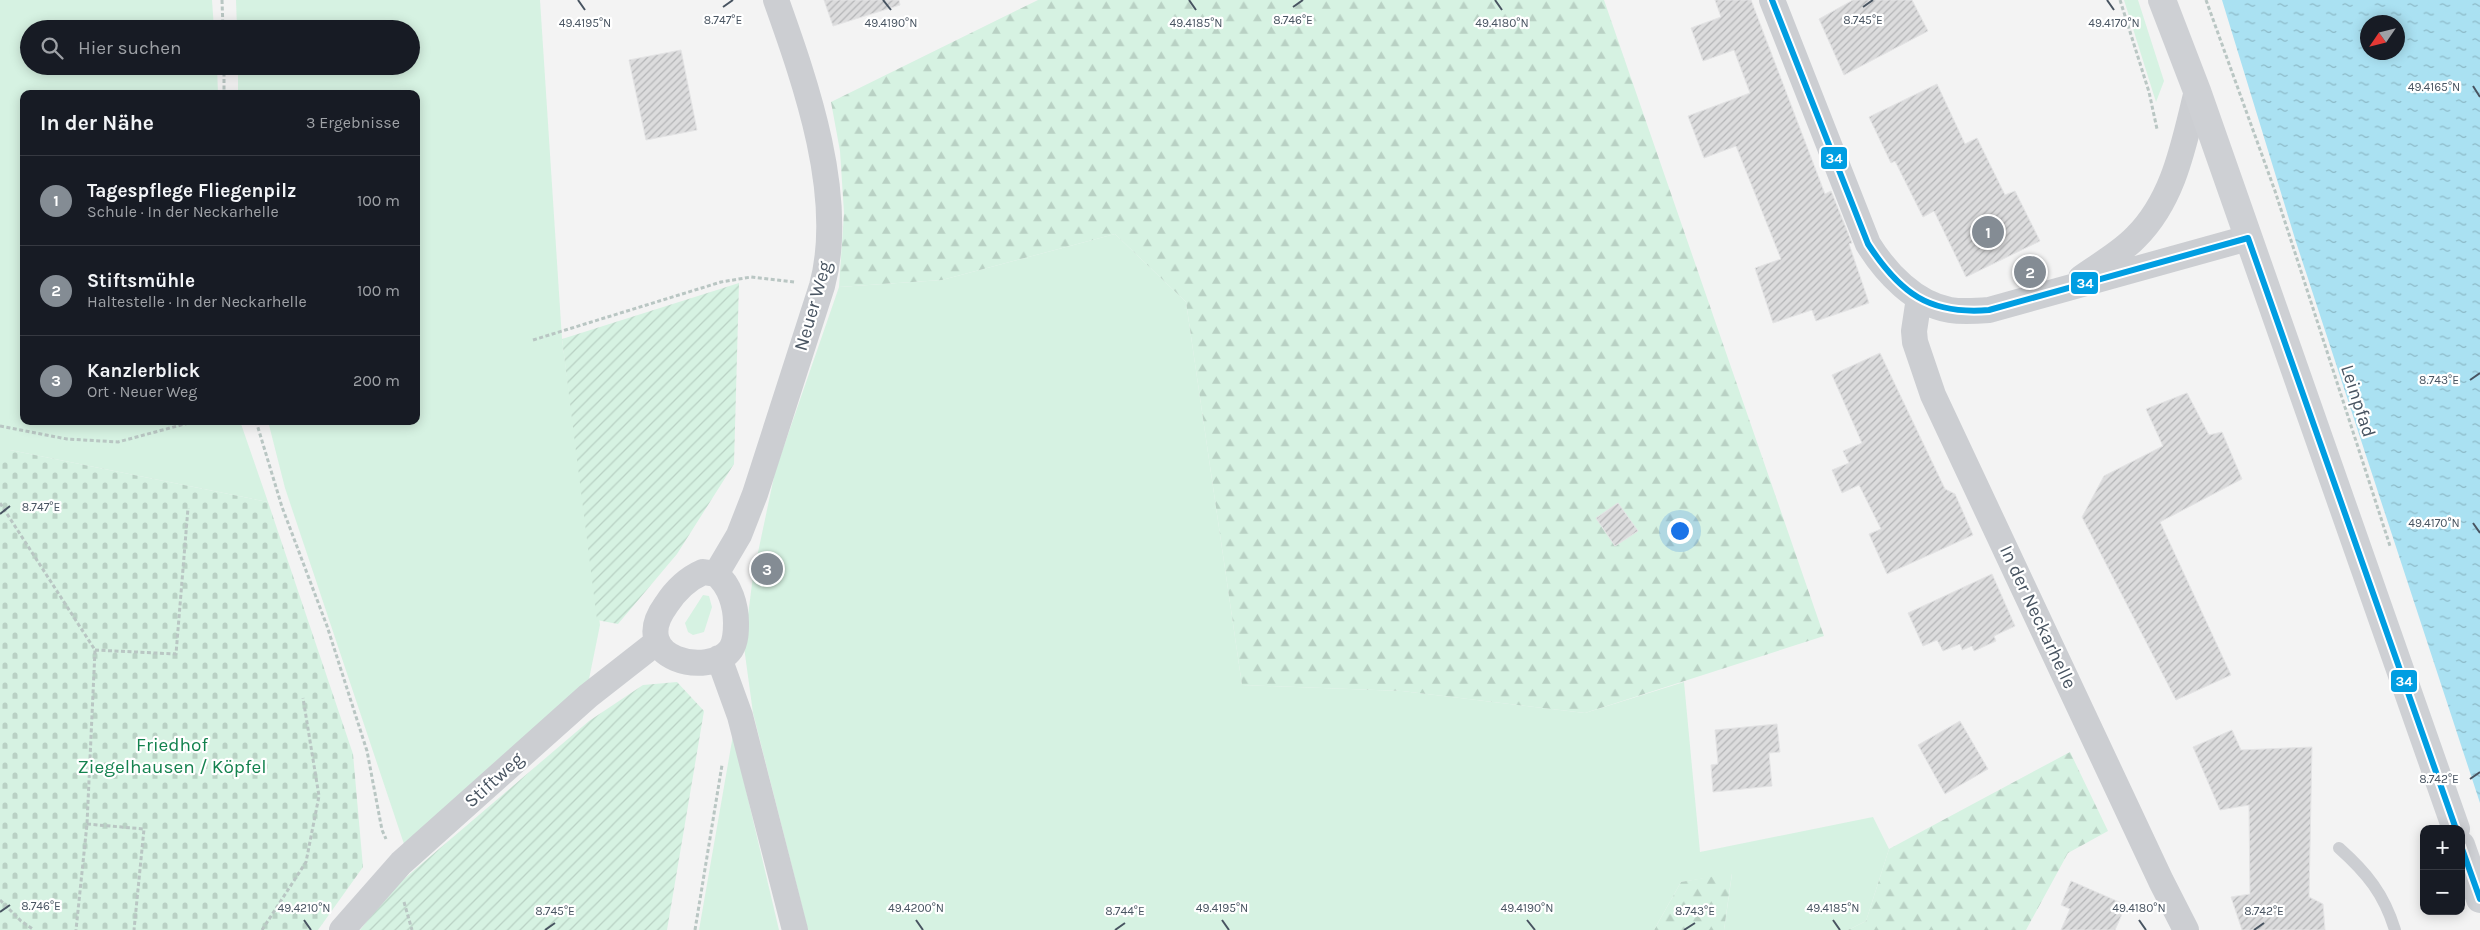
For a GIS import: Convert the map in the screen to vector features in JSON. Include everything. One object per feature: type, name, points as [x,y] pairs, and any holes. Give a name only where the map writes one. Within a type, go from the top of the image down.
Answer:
[{"type":"main road","points":[[2162,0],[2197,91],[2455,825]]},
{"type":"main road","points":[[2465,856],[2480,899]]},
{"type":"street","name":"Neuer Weg","points":[[716,574],[739,535],[755,494],[822,286],[829,245],[825,172],[810,102],[776,0]]},
{"type":"street","points":[[1772,0],[1868,244],[1879,262],[1919,298],[1948,310],[1966,312],[1989,310],[2248,238]]},
{"type":"street","points":[[2068,288],[2135,238],[2153,218],[2179,165],[2197,91]]},
{"type":"street","name":"In der Neckarhelle","points":[[1919,298],[1914,342],[1933,395],[2161,881],[2186,930]]},
{"type":"street","points":[[707,572],[716,574],[730,596],[736,618],[734,644],[727,654],[719,658],[698,662],[686,661],[669,655],[654,636],[655,624],[673,594],[697,575],[707,572]]},
{"type":"street","name":"Stiftweg","points":[[342,930],[401,863],[588,696],[657,642]]},
{"type":"street","points":[[719,658],[740,716],[795,930]]},
{"type":"lane","points":[[2339,848],[2364,870],[2388,905],[2395,930]]},
{"type":"path","points":[[222,0],[223,20]]},
{"type":"path","points":[[2120,0],[2149,92],[2159,135]]},
{"type":"path","name":"Leinpfad","points":[[2206,0],[2275,191],[2391,549]]},
{"type":"path","points":[[224,75],[224,90]]},
{"type":"path","points":[[533,340],[721,282],[751,277],[822,286]]},
{"type":"path","points":[[0,426],[67,439],[118,442],[181,425]]},
{"type":"path","points":[[257,425],[282,507],[327,626],[368,750],[382,830],[401,863]]},
{"type":"path","points":[[0,503],[95,650],[86,824],[76,930]]},
{"type":"path","points":[[95,650],[176,654],[188,508]]},
{"type":"path","points":[[262,930],[306,862],[318,796],[304,698]]},
{"type":"path","points":[[695,930],[722,761]]},
{"type":"path","points":[[86,824],[144,829],[134,930]]},
{"type":"path","points":[[0,900],[21,921],[34,930]]},
{"type":"green space","points":[[0,0],[212,0],[213,20],[20,20],[20,75],[217,75],[218,90],[20,90],[20,425],[241,425],[268,502],[10,450],[0,450]]},
{"type":"green space","points":[[236,0],[540,0],[562,339],[600,625],[586,694],[406,850],[285,488],[269,425],[420,425],[420,90],[238,90],[238,75],[420,75],[420,20],[237,20]]},
{"type":"green space","points":[[1038,0],[1604,0],[1824,636],[1585,713],[1402,691],[1242,685],[1186,302],[1115,234],[942,280],[839,287],[844,213],[840,151],[831,102]]},
{"type":"green space","points":[[2124,0],[2138,0],[2164,81],[2156,102]]},
{"type":"green space","points":[[1115,234],[1186,302],[1242,685],[1402,691],[1585,713],[1684,682],[1700,852],[1873,817],[1889,849],[1866,921],[1848,930],[1724,930],[1732,874],[1681,882],[1654,930],[808,930],[753,713],[744,647],[753,576],[775,472],[839,287],[942,280]]},
{"type":"green space","points":[[739,283],[734,464],[677,554],[618,624],[597,620],[562,339]]},
{"type":"green space","name":"Friedhof Ziegelhausen / Köpfel","points":[[0,450],[10,450],[268,502],[353,754],[363,867],[318,930],[0,930]]},
{"type":"green space","points":[[703,595],[709,596],[712,607],[704,632],[693,635],[688,632],[685,623]]},
{"type":"green space","points":[[677,682],[704,711],[667,930],[360,930],[391,890],[589,721],[643,685]]},
{"type":"green space","points":[[733,735],[779,930],[699,930]]},
{"type":"green space","points":[[2070,752],[2108,831],[2068,853],[2026,930],[1848,930],[1866,921],[1889,849]]},
{"type":"green space","points":[[1732,873],[1724,930],[1654,930],[1681,882]]},
{"type":"water","points":[[2222,0],[2480,0],[2480,803],[2296,242]]},
{"type":"building","points":[[824,0],[899,0],[900,5],[833,26]]},
{"type":"building","points":[[1715,0],[1751,0],[1825,194],[1831,191],[1852,243],[1849,244],[1869,303],[1816,321],[1812,310],[1773,323],[1755,268],[1781,259],[1736,146],[1704,158],[1688,116],[1750,93],[1734,50],[1703,61],[1691,28],[1721,17]]},
{"type":"building","points":[[1853,0],[1912,0],[1928,31],[1844,75],[1819,19]]},
{"type":"building","points":[[681,50],[697,130],[646,140],[629,60]]},
{"type":"building","points":[[1937,84],[1965,144],[1977,138],[2005,195],[2015,191],[2040,241],[1966,277],[1934,211],[1923,217],[1895,161],[1891,163],[1869,117]]},
{"type":"building","points":[[1880,353],[1945,489],[1955,494],[1973,535],[1887,574],[1869,534],[1881,529],[1859,485],[1842,493],[1832,470],[1849,463],[1843,451],[1862,443],[1832,375]]},
{"type":"building","points":[[2187,393],[2209,435],[2222,432],[2242,479],[2160,522],[2231,675],[2176,700],[2082,517],[2104,476],[2163,446],[2146,409]]},
{"type":"building","points":[[1618,503],[1638,531],[1615,546],[1596,518]]},
{"type":"building","points":[[1992,574],[2015,626],[1994,636],[1996,641],[1974,651],[1972,646],[1962,650],[1960,644],[1943,651],[1937,640],[1923,646],[1908,613]]},
{"type":"building","points":[[1960,721],[1988,769],[1945,794],[1918,745]]},
{"type":"building","points":[[1777,724],[1780,752],[1769,753],[1772,786],[1713,792],[1711,765],[1718,764],[1715,730]]},
{"type":"building","points":[[2232,730],[2241,750],[2312,747],[2309,897],[2323,904],[2325,930],[2242,930],[2231,897],[2250,894],[2249,805],[2220,810],[2193,747]]},
{"type":"building","points":[[2071,881],[2126,905],[2115,930],[2061,930],[2070,909],[2061,905]]},
{"type":"transit line","name":"34","points":[[1772,0],[1868,244],[1892,276],[1918,297],[1949,309],[1968,311],[1989,310],[2248,238]]},
{"type":"transit line","name":"34","points":[[2248,238],[2455,825]]},
{"type":"transit line","name":"34","points":[[2465,857],[2480,899]]},
{"type":"place","name":"Tagespflege Fliegenpilz","points":[[1988,232]]},
{"type":"place","name":"Stiftsmühle","points":[[2030,272]]},
{"type":"place","name":"Kanzlerblick","points":[[767,569]]}]
